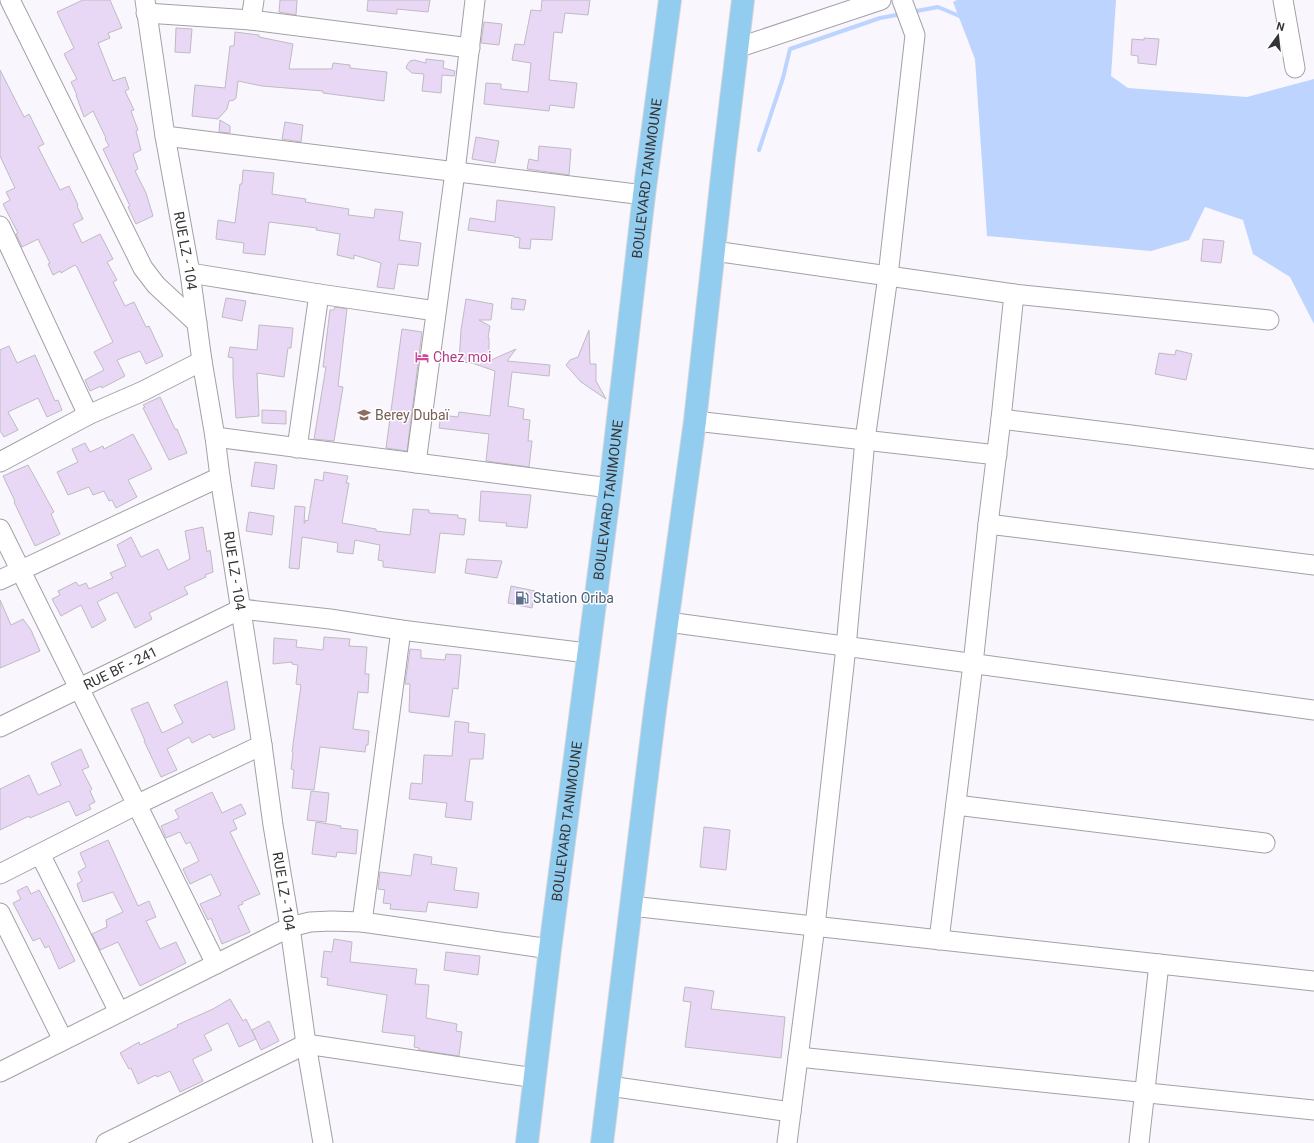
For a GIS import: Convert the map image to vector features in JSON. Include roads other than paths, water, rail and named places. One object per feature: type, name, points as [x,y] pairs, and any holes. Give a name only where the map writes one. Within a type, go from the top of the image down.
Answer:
[{"type":"main road","name":"BOULEVARD TANIMOUNE","points":[[527,1143],[587,654],[610,488],[644,195],[670,0]]},
{"type":"main road","points":[[602,1143],[631,906],[695,421],[743,0]]},
{"type":"street","points":[[10,0],[143,268],[156,285],[197,323]]},
{"type":"street","points":[[251,20],[254,0]]},
{"type":"street","points":[[416,463],[476,0]]},
{"type":"street","points":[[737,48],[881,0]]},
{"type":"street","points":[[787,1143],[815,926],[846,647],[865,440],[888,276],[915,35],[902,0]]},
{"type":"street","points":[[1283,0],[1295,68]]},
{"type":"street","points":[[146,6],[470,48]]},
{"type":"street","name":"RUE LZ - 104","points":[[146,6],[165,136],[190,273],[202,361],[290,927],[306,1044],[323,1143]]},
{"type":"street","points":[[165,136],[644,195]]},
{"type":"street","points":[[0,226],[88,415]]},
{"type":"street","points":[[714,251],[1014,294],[1269,320]]},
{"type":"street","points":[[190,273],[436,311]]},
{"type":"street","points":[[297,448],[319,294]]},
{"type":"street","points":[[939,940],[973,664],[1014,294]]},
{"type":"street","points":[[0,462],[88,415],[143,391],[202,361]]},
{"type":"street","points":[[1001,419],[1314,459]]},
{"type":"street","points":[[695,421],[996,455]]},
{"type":"street","points":[[215,437],[610,488]]},
{"type":"street","points":[[0,580],[220,477]]},
{"type":"street","points":[[988,524],[1314,565]]},
{"type":"street","points":[[0,529],[216,964]]},
{"type":"street","points":[[241,609],[330,618],[401,630],[587,654]]},
{"type":"street","name":"RUE BF - 241","points":[[0,727],[241,609]]},
{"type":"street","points":[[668,622],[1314,710]]},
{"type":"street","points":[[362,922],[401,630]]},
{"type":"street","points":[[0,874],[136,805],[262,745]]},
{"type":"street","points":[[956,805],[1265,843]]},
{"type":"street","points":[[40,854],[119,1012]]},
{"type":"street","points":[[631,906],[1314,981]]},
{"type":"street","points":[[0,913],[63,1040]]},
{"type":"street","points":[[0,1072],[290,927],[310,922],[362,922],[550,949]]},
{"type":"street","points":[[1139,1143],[1159,964]]},
{"type":"street","points":[[106,1143],[306,1044],[535,1078]]},
{"type":"street","points":[[798,1057],[1314,1110]]},
{"type":"street","points":[[609,1086],[790,1112]]},
{"type":"water","points":[[957,0],[1116,0],[1111,76],[1128,88],[1247,97],[1314,79],[1314,324],[1290,277],[1253,254],[1243,220],[1205,207],[1189,240],[1151,251],[987,236],[975,59],[953,2]]},
{"type":"waterway","points":[[911,12],[938,7],[962,17]]},
{"type":"waterway","points":[[759,150],[783,78],[790,49],[880,18],[902,14]]},
{"type":"place","name":"Chez moi","points":[[422,357]]},
{"type":"place","name":"Berey Dubaï","points":[[364,415]]},
{"type":"place","name":"Station Oriba","points":[[522,598]]}]
